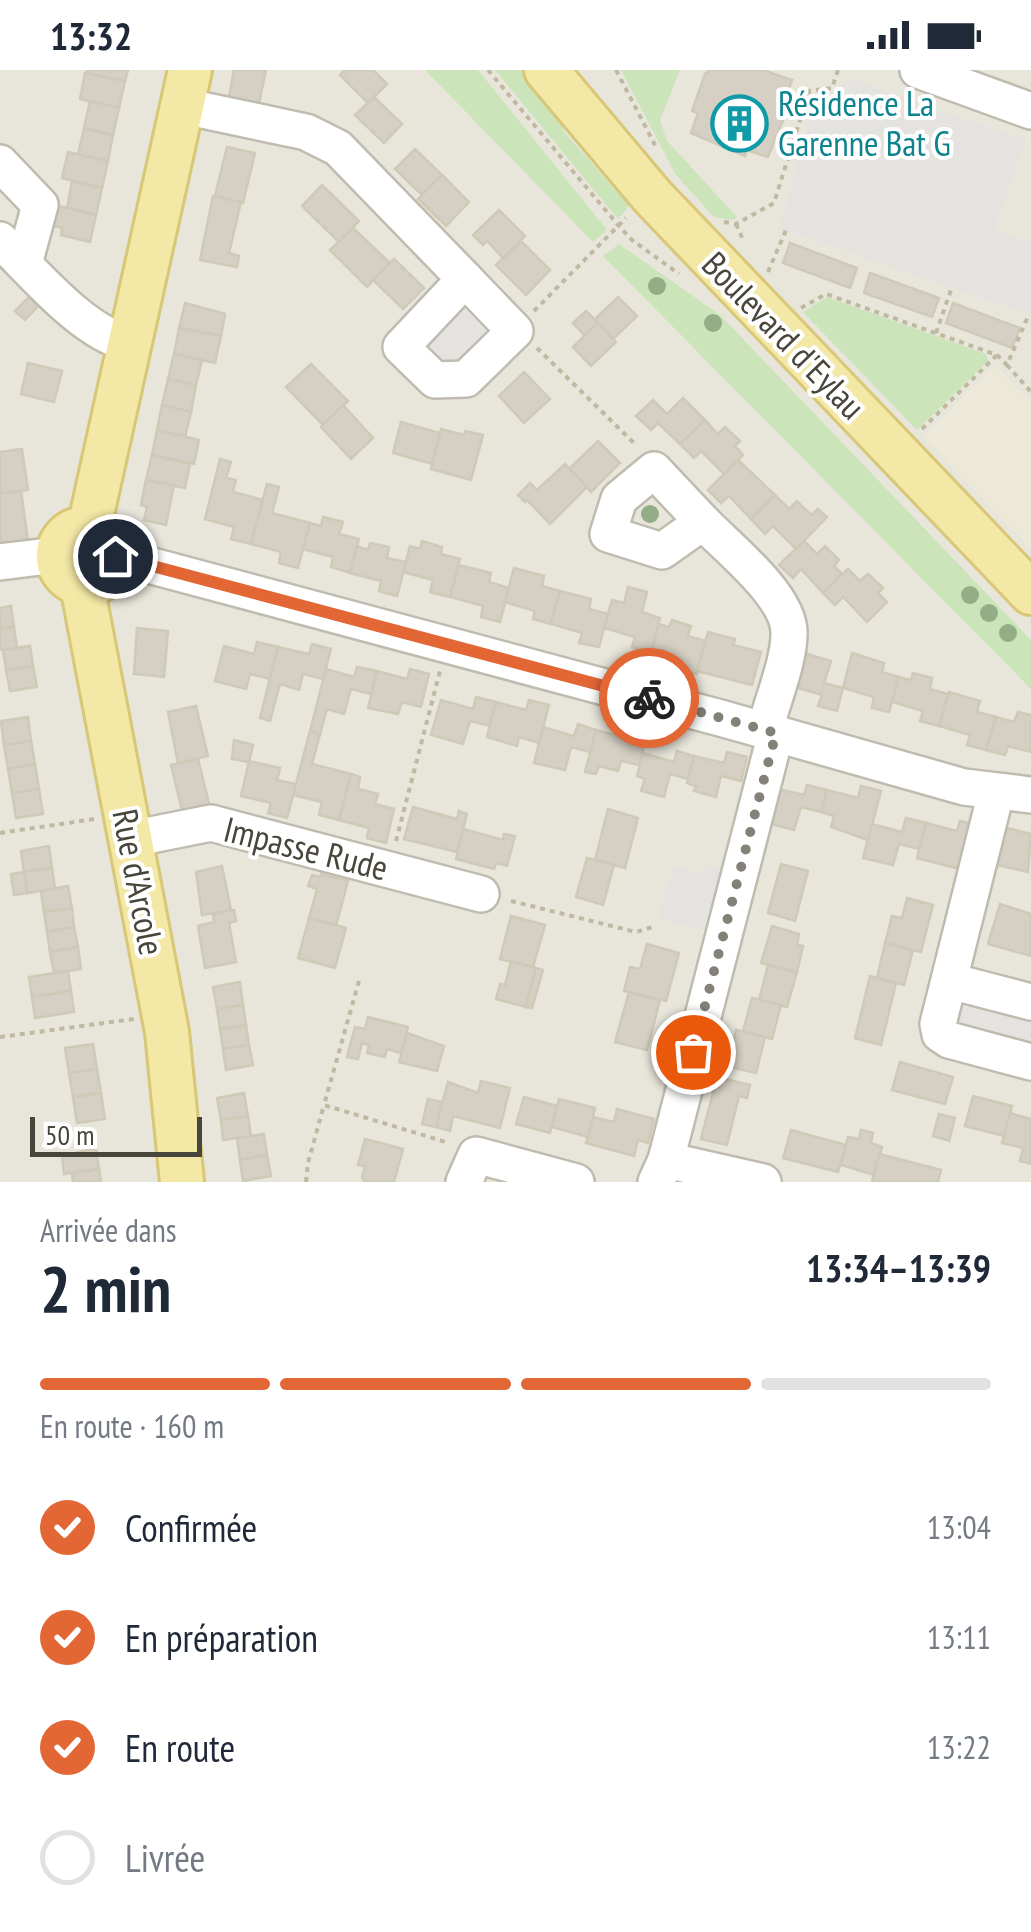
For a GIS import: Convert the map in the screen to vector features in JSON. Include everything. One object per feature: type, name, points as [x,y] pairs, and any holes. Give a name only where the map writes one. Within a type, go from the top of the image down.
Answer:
[{"type":"main road","name":"Boulevard d'Eylau","points":[[546,70],[652,196],[1031,593]]},
{"type":"main road","name":"Rue d'Arcole","points":[[182,1182],[164,1015],[128,827],[86,556],[186,88]]},
{"type":"street","points":[[918,70],[1031,111]]},
{"type":"street","points":[[186,88],[306,132],[338,148],[515,330],[466,379],[435,380],[400,347],[465,279]]},
{"type":"street","points":[[0,162],[40,205],[12,252],[91,323],[114,340],[130,343]]},
{"type":"street","points":[[703,522],[662,552],[608,534],[619,499],[654,470],[775,596],[785,611],[788,643],[770,732],[661,1171],[763,1182]]},
{"type":"street","points":[[0,562],[86,556],[447,644],[1014,794],[938,1024],[940,1034],[1031,1062]]},
{"type":"street","name":"Impasse Rude","points":[[128,827],[211,822],[481,894]]},
{"type":"street","points":[[950,981],[1031,1002]]},
{"type":"street","points":[[470,1169],[576,1182]]},
{"type":"path","points":[[710,220],[736,224],[774,203],[808,90],[832,88],[838,70]]},
{"type":"path","points":[[552,290],[618,225]]},
{"type":"path","points":[[767,276],[786,230]]},
{"type":"path","points":[[936,333],[952,287]]},
{"type":"path","points":[[772,323],[826,294],[997,355],[1031,392]]},
{"type":"path","points":[[1006,365],[1029,314]]},
{"type":"path","points":[[515,330],[646,456],[654,470]]},
{"type":"path","points":[[898,453],[997,355]]},
{"type":"path","points":[[388,869],[447,644]]},
{"type":"path","points":[[0,833],[128,827]]},
{"type":"path","points":[[481,894],[636,932],[656,926]]},
{"type":"path","points":[[306,1182],[359,981]]},
{"type":"path","points":[[0,1038],[164,1015]]},
{"type":"path","points":[[324,1104],[432,1136],[470,1169]]},
{"type":"shaded area","points":[[0,70],[1031,70],[1031,1182],[0,1182]]},
{"type":"shaded area","points":[[849,78],[1025,140],[994,231],[1031,243],[1031,315],[779,228],[795,176],[795,151],[819,103]]},
{"type":"shaded area","points":[[465,279],[515,331],[466,379],[401,347]]},
{"type":"shaded area","points":[[995,365],[1031,402],[1031,548],[923,437]]},
{"type":"shaded area","points":[[704,864],[739,874],[722,935],[659,918],[673,866],[701,873]]},
{"type":"shaded area","points":[[962,994],[1031,1012],[1031,1049],[953,1029]]},
{"type":"green space","points":[[425,70],[478,70],[607,230],[593,242]]},
{"type":"green space","points":[[495,70],[527,70],[559,110],[564,132],[619,194],[636,198],[618,219]]},
{"type":"green space","points":[[621,70],[680,70],[660,120],[667,141],[737,217],[714,217],[676,175]]},
{"type":"green space","points":[[619,244],[720,315],[1031,640],[1031,689],[603,256]]},
{"type":"green space","points":[[827,297],[986,354],[988,361],[917,430],[803,312]]},
{"type":"building","points":[[87,70],[128,70],[125,81],[87,74]]},
{"type":"building","points":[[234,70],[266,70],[259,103],[229,97]]},
{"type":"building","points":[[345,70],[373,70],[387,84],[368,103],[340,75]]},
{"type":"building","name":"Résidence La Garenne Bat G","points":[[710,70],[763,70],[792,80],[784,101],[790,103],[768,157],[747,150],[745,156],[691,133],[698,113],[692,111]]},
{"type":"building","points":[[85,73],[125,81],[119,108],[80,99]]},
{"type":"building","points":[[374,97],[402,124],[384,143],[355,115]]},
{"type":"building","points":[[90,101],[119,108],[113,135],[84,128]]},
{"type":"building","points":[[84,128],[113,135],[108,161],[78,155]]},
{"type":"building","points":[[227,147],[255,153],[243,203],[215,196]]},
{"type":"building","points":[[415,149],[442,175],[422,195],[395,169]]},
{"type":"building","points":[[68,152],[108,161],[102,188],[62,178]]},
{"type":"building","points":[[442,175],[469,202],[446,226],[418,199]]},
{"type":"building","points":[[72,181],[102,188],[96,215],[67,208]]},
{"type":"building","points":[[322,185],[359,221],[339,242],[302,206]]},
{"type":"building","points":[[213,196],[241,202],[229,253],[239,256],[237,267],[200,260]]},
{"type":"building","points":[[55,205],[96,215],[90,242],[61,235],[62,228],[50,225]]},
{"type":"building","points":[[499,210],[525,236],[503,258],[487,241],[483,245],[473,235]]},
{"type":"building","points":[[353,228],[390,263],[367,287],[330,250]]},
{"type":"building","points":[[521,241],[550,270],[526,295],[496,265]]},
{"type":"building","points":[[790,243],[857,268],[850,288],[783,263]]},
{"type":"building","points":[[394,259],[424,288],[403,309],[373,280]]},
{"type":"building","points":[[870,273],[939,298],[932,317],[864,293]]},
{"type":"building","points":[[32,294],[41,303],[25,320],[15,311]]},
{"type":"building","points":[[618,297],[637,316],[613,339],[594,320]]},
{"type":"building","points":[[185,303],[225,314],[221,336],[179,328]]},
{"type":"building","points":[[953,303],[1020,328],[1012,348],[946,323]]},
{"type":"building","points":[[586,311],[598,323],[585,336],[573,323]]},
{"type":"building","points":[[598,323],[616,342],[591,366],[573,347]]},
{"type":"building","points":[[179,328],[221,336],[215,363],[174,354]]},
{"type":"building","points":[[174,354],[202,360],[196,385],[168,379]]},
{"type":"building","points":[[28,363],[62,371],[54,402],[21,394]]},
{"type":"building","points":[[311,364],[348,401],[323,425],[286,387]]},
{"type":"building","points":[[524,372],[550,399],[524,423],[499,396]]},
{"type":"building","points":[[168,379],[196,385],[191,412],[162,405]]},
{"type":"building","points":[[683,398],[705,420],[680,444],[658,423],[651,430],[636,416],[653,400],[667,414]]},
{"type":"building","points":[[162,405],[191,412],[185,437],[157,430]]},
{"type":"building","points":[[343,405],[373,438],[351,459],[321,427]]},
{"type":"building","points":[[705,420],[718,434],[725,427],[740,441],[735,446],[743,455],[724,474],[701,451],[694,458],[680,444]]},
{"type":"building","points":[[401,422],[440,433],[432,464],[393,453]]},
{"type":"building","points":[[441,429],[483,435],[471,480],[431,469]]},
{"type":"building","points":[[157,430],[199,440],[194,464],[152,455]]},
{"type":"building","points":[[598,441],[620,463],[591,492],[569,469]]},
{"type":"building","points":[[22,449],[28,490],[0,493],[0,452]]},
{"type":"building","points":[[152,455],[190,464],[185,488],[146,480]]},
{"type":"building","points":[[220,459],[231,462],[226,478],[236,480],[233,492],[263,500],[251,544],[231,539],[234,527],[205,519]]},
{"type":"building","points":[[738,460],[775,495],[751,519],[729,496],[721,503],[708,490]]},
{"type":"building","points":[[565,464],[587,487],[550,524],[518,495],[530,483],[537,490]]},
{"type":"building","points":[[146,480],[174,485],[166,525],[144,520],[147,507],[141,505]]},
{"type":"building","points":[[267,484],[279,487],[272,513],[310,523],[298,568],[279,563],[281,552],[251,544]]},
{"type":"building","points":[[21,491],[28,541],[0,545],[0,493]]},
{"type":"building","points":[[775,495],[789,509],[797,501],[811,515],[818,509],[827,517],[796,549],[773,526],[765,534],[751,519]]},
{"type":"building","points":[[323,517],[343,522],[339,534],[359,539],[350,573],[331,567],[333,557],[303,549],[310,523],[321,526]]},
{"type":"building","points":[[422,541],[442,547],[441,554],[460,559],[450,597],[430,592],[433,580],[403,572],[410,546],[420,549]]},
{"type":"building","points":[[804,541],[817,554],[825,546],[839,560],[834,566],[842,574],[823,593],[801,569],[793,578],[779,565]]},
{"type":"building","points":[[370,543],[389,547],[387,558],[406,562],[397,596],[379,591],[381,581],[350,573],[357,546],[368,550]]},
{"type":"building","points":[[459,565],[491,573],[489,582],[509,588],[500,622],[481,617],[483,606],[450,597]]},
{"type":"building","points":[[514,568],[544,576],[542,586],[560,591],[551,624],[533,619],[535,611],[505,602]]},
{"type":"building","points":[[848,569],[860,581],[868,574],[883,588],[878,593],[887,602],[867,622],[843,597],[835,605],[823,593]]},
{"type":"building","points":[[628,587],[647,592],[642,612],[660,618],[651,652],[632,647],[635,637],[604,628],[612,600],[624,603]]},
{"type":"building","points":[[560,591],[591,599],[589,609],[608,614],[599,647],[579,643],[582,633],[551,624]]},
{"type":"building","points":[[11,606],[14,627],[0,629],[0,608]]},
{"type":"building","points":[[672,620],[691,626],[688,636],[706,641],[697,674],[679,670],[682,660],[651,652],[659,624],[669,627]]},
{"type":"building","points":[[14,627],[17,648],[0,650],[0,629]]},
{"type":"building","points":[[137,628],[168,631],[164,677],[134,674]]},
{"type":"building","points":[[708,632],[735,639],[733,645],[761,652],[752,685],[697,671]]},
{"type":"building","points":[[257,642],[278,647],[270,679],[250,674],[246,689],[215,681],[224,646],[254,654]]},
{"type":"building","points":[[312,644],[331,649],[323,679],[303,674],[299,690],[280,684],[270,721],[260,718],[278,647],[309,654]]},
{"type":"building","points":[[30,646],[33,666],[6,670],[3,650]]},
{"type":"building","points":[[800,652],[831,661],[824,683],[843,688],[837,711],[818,706],[822,695],[791,686]]},
{"type":"building","points":[[852,653],[884,663],[882,672],[899,677],[889,712],[872,708],[874,697],[843,688]]},
{"type":"building","points":[[33,666],[37,687],[10,691],[6,670]]},
{"type":"building","points":[[357,667],[377,671],[371,694],[351,689],[344,714],[327,709],[320,734],[310,731],[326,669],[354,677]]},
{"type":"building","points":[[410,669],[429,674],[421,707],[402,702],[398,714],[368,708],[377,671],[407,679]]},
{"type":"building","points":[[913,673],[932,678],[930,689],[948,694],[939,726],[920,721],[923,711],[892,702],[899,677],[911,680]]},
{"type":"building","points":[[949,692],[980,701],[977,712],[996,717],[986,750],[967,745],[970,735],[939,726]]},
{"type":"building","points":[[476,697],[496,702],[490,726],[470,721],[463,744],[431,735],[441,700],[473,709]]},
{"type":"building","points":[[529,700],[549,705],[539,743],[519,737],[517,746],[487,737],[496,702],[526,710]]},
{"type":"building","points":[[196,706],[208,756],[178,763],[168,712]]},
{"type":"building","points":[[1018,712],[1031,715],[1031,752],[1008,746],[1005,755],[986,750],[996,717],[1014,722]]},
{"type":"building","points":[[28,717],[31,741],[4,745],[1,721]]},
{"type":"building","points":[[578,724],[596,730],[590,752],[571,747],[565,770],[534,763],[543,727],[574,736]]},
{"type":"building","points":[[630,727],[648,731],[639,765],[621,761],[618,771],[599,766],[596,774],[585,772],[596,730],[627,738]]},
{"type":"building","points":[[310,731],[320,734],[312,764],[351,774],[339,820],[319,815],[322,802],[293,795]]},
{"type":"building","points":[[234,740],[253,745],[249,762],[232,759]]},
{"type":"building","points":[[31,741],[35,764],[8,769],[4,745]]},
{"type":"building","points":[[677,751],[694,756],[688,779],[670,774],[664,797],[641,791],[645,779],[637,776],[643,753],[674,762]]},
{"type":"building","points":[[727,752],[747,757],[741,781],[721,776],[716,797],[694,791],[696,786],[687,783],[694,756],[724,763]]},
{"type":"building","points":[[198,759],[210,807],[183,814],[171,765]]},
{"type":"building","points":[[249,761],[280,768],[277,780],[296,784],[287,818],[268,813],[271,803],[241,796]]},
{"type":"building","points":[[35,764],[39,789],[12,793],[8,769]]},
{"type":"building","points":[[351,774],[360,777],[358,789],[378,794],[375,804],[394,809],[386,843],[367,838],[369,828],[339,820]]},
{"type":"building","points":[[807,785],[827,790],[821,812],[801,807],[794,830],[764,822],[774,788],[804,795]]},
{"type":"building","points":[[861,786],[881,791],[868,840],[831,827],[834,816],[821,812],[827,790],[858,798]]},
{"type":"building","points":[[39,789],[43,814],[16,818],[12,793]]},
{"type":"building","points":[[413,807],[457,819],[459,811],[467,814],[457,852],[404,839]]},
{"type":"building","points":[[608,809],[638,818],[625,868],[595,860]]},
{"type":"building","points":[[906,818],[926,823],[919,849],[899,844],[893,865],[863,858],[872,824],[902,832]]},
{"type":"building","points":[[960,821],[979,826],[967,871],[917,858],[926,823],[957,831]]},
{"type":"building","points":[[1007,828],[1031,834],[1028,872],[997,865]]},
{"type":"building","points":[[463,829],[503,840],[504,834],[515,836],[507,866],[496,863],[494,869],[456,859]]},
{"type":"building","points":[[49,846],[52,868],[24,872],[21,851]]},
{"type":"building","points":[[587,858],[614,865],[603,905],[576,897]]},
{"type":"building","points":[[781,864],[808,871],[795,921],[768,913]]},
{"type":"building","points":[[222,866],[231,910],[202,915],[196,872]]},
{"type":"building","points":[[52,868],[55,889],[27,893],[24,872]]},
{"type":"building","points":[[24,872],[27,893],[14,895],[11,874]]},
{"type":"building","points":[[312,875],[348,881],[336,926],[309,918],[317,889],[308,886]]},
{"type":"building","points":[[68,886],[72,908],[44,912],[41,891]]},
{"type":"building","points":[[907,898],[933,905],[921,952],[885,943],[892,916],[902,918]]},
{"type":"building","points":[[1000,904],[1031,914],[1031,956],[988,944]]},
{"type":"building","points":[[72,908],[74,927],[47,932],[44,912]]},
{"type":"building","points":[[234,910],[236,921],[229,923],[236,962],[205,968],[198,926],[214,922],[213,914]]},
{"type":"building","points":[[511,916],[545,925],[533,967],[500,959]]},
{"type":"building","points":[[309,918],[346,928],[335,968],[298,958]]},
{"type":"building","points":[[772,926],[799,934],[797,945],[803,946],[797,972],[761,963]]},
{"type":"building","points":[[74,927],[78,947],[50,952],[47,932]]},
{"type":"building","points":[[885,943],[913,950],[904,985],[877,978]]},
{"type":"building","points":[[647,944],[679,953],[666,1001],[624,991],[630,967],[640,969]]},
{"type":"building","points":[[78,947],[81,969],[54,973],[50,952]]},
{"type":"building","points":[[511,961],[536,968],[526,1007],[496,999],[500,984],[505,985]]},
{"type":"building","points":[[768,965],[797,972],[787,1007],[759,1000]]},
{"type":"building","points":[[536,968],[543,970],[532,1008],[526,1007]]},
{"type":"building","points":[[68,971],[71,991],[32,997],[29,977]]},
{"type":"building","points":[[870,976],[896,983],[881,1045],[855,1038]]},
{"type":"building","points":[[240,982],[243,1005],[217,1009],[213,987]]},
{"type":"building","points":[[71,991],[74,1012],[35,1018],[32,997]]},
{"type":"building","points":[[629,992],[660,1000],[647,1050],[615,1042]]},
{"type":"building","points":[[752,998],[781,1005],[772,1039],[743,1031]]},
{"type":"building","points":[[243,1005],[246,1025],[220,1029],[217,1009]]},
{"type":"building","points":[[368,1017],[408,1027],[401,1053],[387,1049],[385,1057],[367,1053],[369,1045],[362,1043],[358,1059],[347,1057],[355,1027],[365,1029]]},
{"type":"building","points":[[246,1025],[249,1045],[223,1049],[220,1029]]},
{"type":"building","points":[[736,1030],[765,1037],[756,1073],[727,1066]]},
{"type":"building","points":[[407,1033],[444,1046],[437,1071],[399,1062]]},
{"type":"building","points":[[93,1044],[97,1069],[69,1073],[65,1048]]},
{"type":"building","points":[[249,1045],[253,1065],[226,1070],[223,1049]]},
{"type":"building","points":[[900,1062],[953,1077],[945,1104],[892,1090]]},
{"type":"building","points":[[97,1069],[101,1093],[73,1097],[69,1073]]},
{"type":"building","points":[[717,1077],[750,1085],[747,1098],[739,1096],[727,1145],[701,1139]]},
{"type":"building","points":[[481,1081],[510,1088],[500,1128],[453,1116],[450,1131],[436,1127],[448,1082],[478,1093]]},
{"type":"building","points":[[101,1093],[105,1119],[77,1123],[73,1097]]},
{"type":"building","points":[[244,1093],[248,1116],[221,1120],[217,1098]]},
{"type":"building","points":[[973,1096],[1012,1106],[1004,1136],[965,1126]]},
{"type":"building","points":[[524,1097],[557,1106],[550,1133],[516,1124]]},
{"type":"building","points":[[428,1099],[442,1102],[436,1127],[422,1124]]},
{"type":"building","points":[[559,1099],[595,1108],[588,1137],[552,1127]]},
{"type":"building","points":[[617,1109],[654,1119],[648,1143],[638,1140],[634,1156],[586,1143],[593,1117],[614,1122]]},
{"type":"building","points":[[1010,1113],[1031,1119],[1031,1164],[1020,1161],[1023,1148],[1002,1143]]},
{"type":"building","points":[[939,1114],[955,1118],[949,1141],[933,1136]]},
{"type":"building","points":[[248,1116],[251,1136],[223,1140],[221,1120]]},
{"type":"building","points":[[791,1130],[846,1145],[838,1172],[783,1158]]},
{"type":"building","points":[[861,1130],[873,1133],[871,1143],[882,1147],[874,1175],[841,1165],[848,1137],[859,1139]]},
{"type":"building","points":[[264,1134],[267,1155],[240,1160],[237,1138]]},
{"type":"building","points":[[365,1139],[403,1149],[394,1182],[365,1182],[365,1166],[358,1165]]},
{"type":"building","points":[[96,1148],[99,1169],[64,1174],[62,1156]]},
{"type":"building","points":[[879,1154],[941,1170],[938,1182],[872,1182]]},
{"type":"building","points":[[267,1155],[271,1176],[243,1181],[240,1160]]},
{"type":"building","points":[[99,1169],[101,1182],[73,1182],[72,1173]]},
{"type":"way so far","points":[[649,698],[776,733],[693,1052]]},
{"type":"place","name":"Résidence La Garenne Bat G","points":[[739,123]]},
{"type":"route","points":[[115,556],[649,698]]}]
